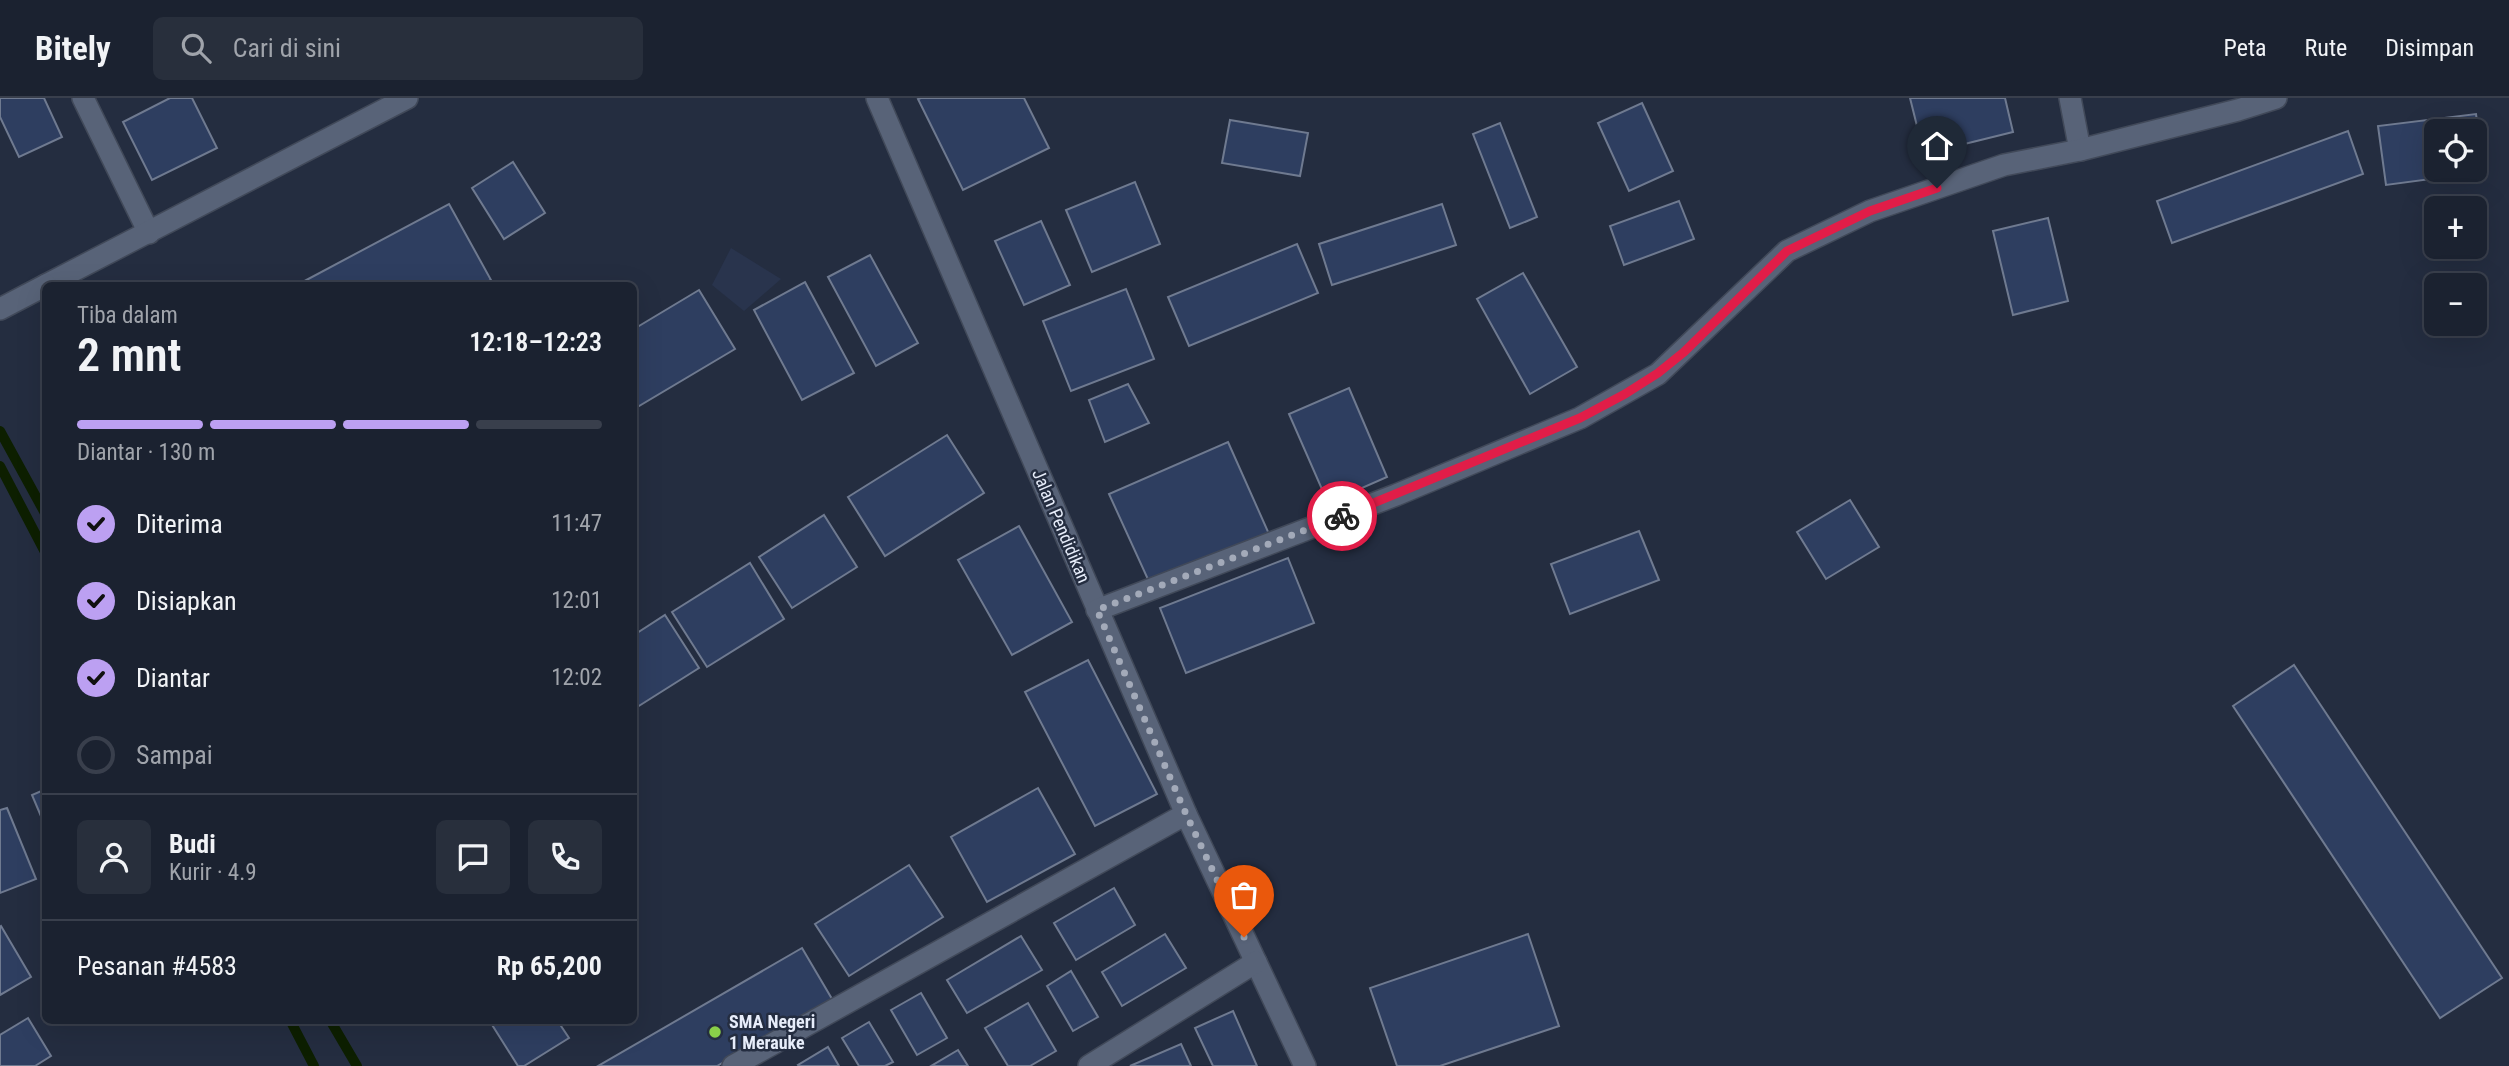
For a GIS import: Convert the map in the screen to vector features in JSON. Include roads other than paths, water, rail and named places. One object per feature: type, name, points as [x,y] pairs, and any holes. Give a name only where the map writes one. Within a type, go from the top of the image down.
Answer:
[{"type":"street","points":[[83,98],[149,233]]},
{"type":"street","points":[[52,282],[407,98]]},
{"type":"street","name":"Jalan Pendidikan","points":[[877,98],[1186,814],[1305,1066]]},
{"type":"street","points":[[2070,98],[2080,149]]},
{"type":"street","points":[[1097,610],[1396,495],[1580,418],[1658,373],[1787,251],[1870,211],[2004,165],[2080,149],[2276,98]]},
{"type":"street","points":[[0,309],[42,287]]},
{"type":"street","points":[[733,1066],[1186,814]]},
{"type":"street","points":[[1095,1065],[1256,962]]},
{"type":"waterway","points":[[0,431],[42,508]]},
{"type":"waterway","points":[[0,466],[42,546]]},
{"type":"waterway","points":[[292,1024],[314,1066]]},
{"type":"waterway","points":[[332,1024],[357,1066]]},
{"type":"place","name":"SMA Negeri 1 Merauke","points":[[715,1032]]}]
